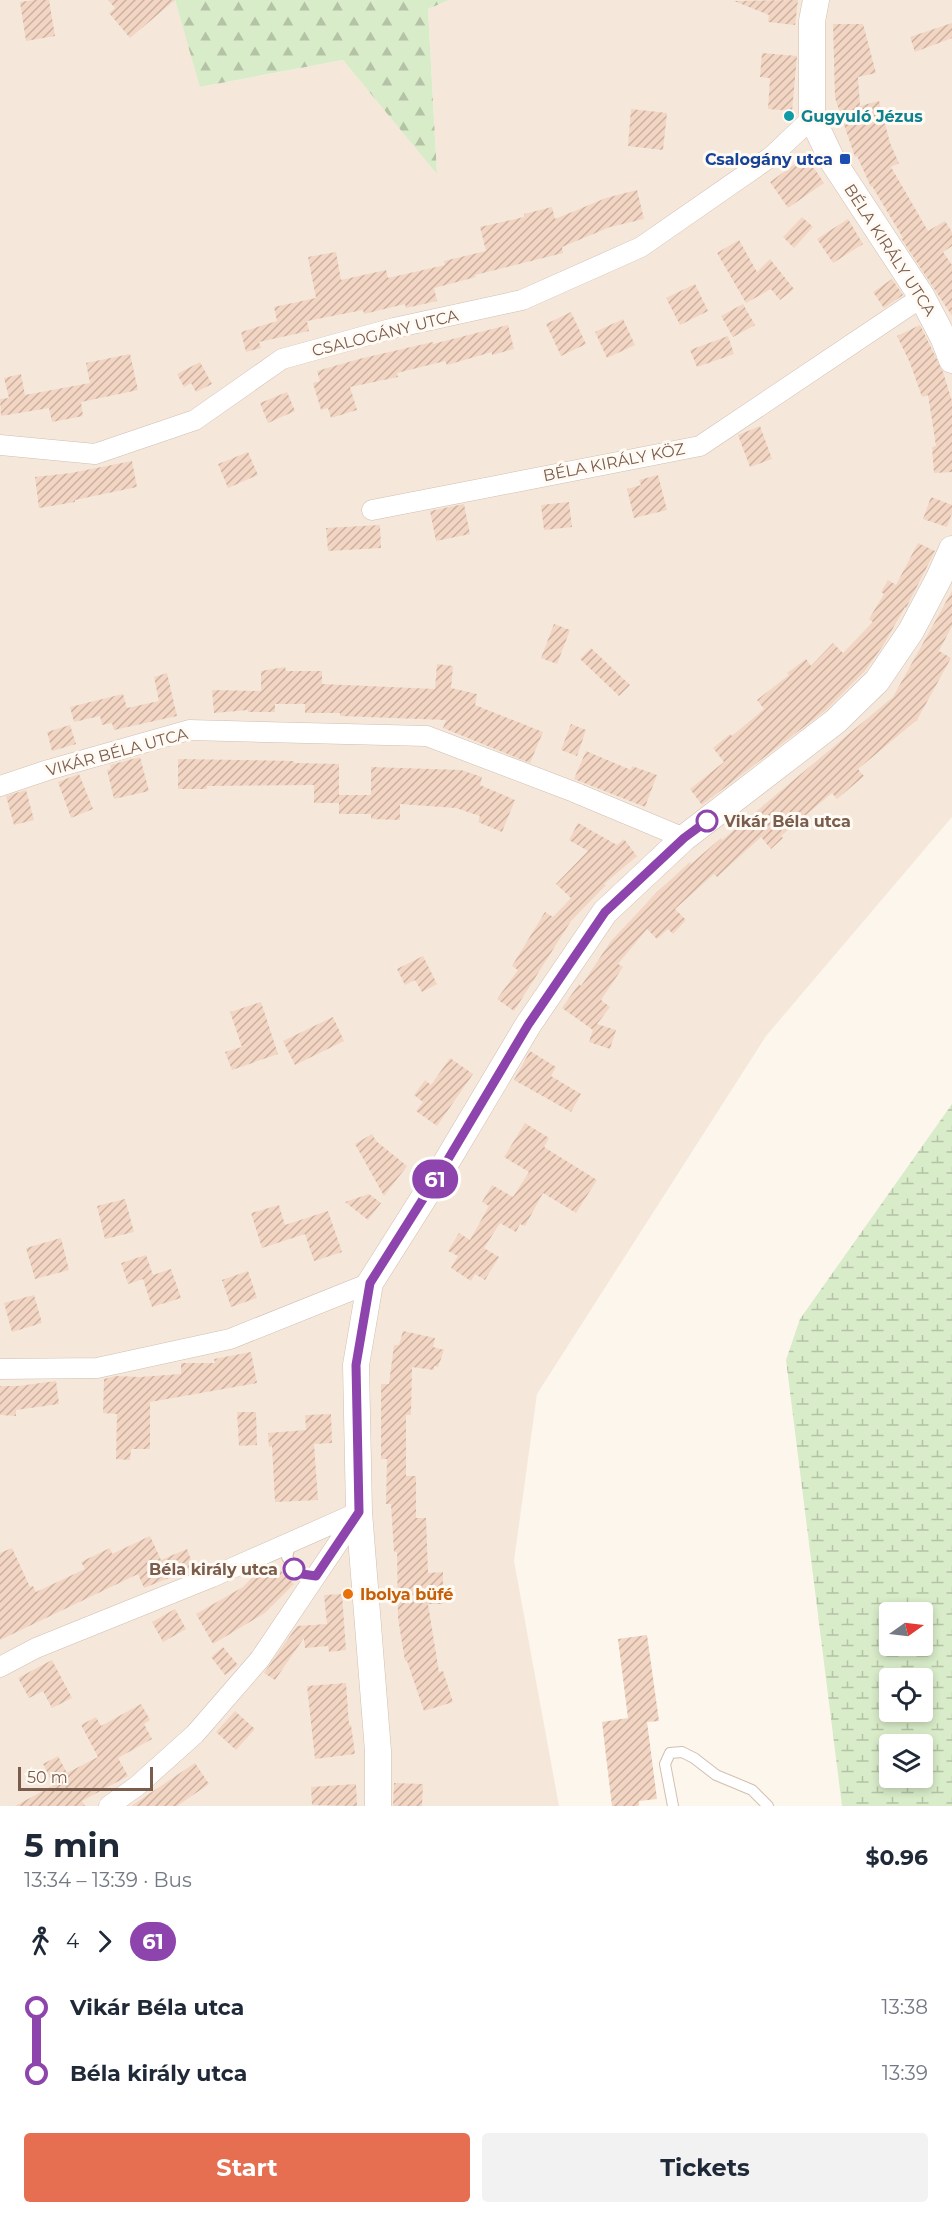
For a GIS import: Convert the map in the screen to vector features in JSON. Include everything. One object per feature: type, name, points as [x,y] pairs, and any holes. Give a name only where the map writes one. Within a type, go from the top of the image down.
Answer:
[{"type":"street","name":"BÉLA KIRÁLY UTCA","points":[[816,0],[812,21],[812,118],[832,160],[922,297],[944,339],[952,360]]},
{"type":"street","name":"CSALOGÁNY UTCA","points":[[0,445],[95,454],[195,420],[282,360],[394,328],[522,300],[640,247],[772,156],[812,118]]},
{"type":"street","name":"BÉLA KIRÁLY KÖZ","points":[[372,510],[700,446],[922,297]]},
{"type":"street","points":[[378,1806],[378,1751],[359,1512],[356,1365],[370,1283],[447,1161],[528,1025],[605,912],[684,838],[836,721],[877,681],[911,631],[952,549]]},
{"type":"street","name":"VIKÁR BÉLA UTCA","points":[[0,786],[189,730],[427,736],[574,792],[684,838]]},
{"type":"street","points":[[0,1369],[97,1368],[230,1339],[370,1283]]},
{"type":"street","points":[[0,1667],[36,1648],[212,1577],[359,1512]]},
{"type":"street","points":[[109,1806],[137,1786],[195,1734],[260,1659],[359,1512]]},
{"type":"lane","points":[[291,1542],[287,1557],[294,1569],[302,1574],[316,1576]]},
{"type":"lane","points":[[673,1806],[665,1764],[670,1754],[681,1752],[694,1758],[716,1776],[752,1791],[768,1806]]},
{"type":"shaded area","points":[[0,0],[175,0],[201,87],[343,60],[437,173],[428,9],[449,0],[952,0],[952,817],[766,1036],[537,1394],[514,1561],[559,1806],[0,1806]]},
{"type":"green space","points":[[175,0],[449,0],[428,9],[437,174],[343,60],[200,87]]},
{"type":"green space","points":[[952,1104],[952,1806],[842,1806],[786,1360],[800,1319]]},
{"type":"building","points":[[49,0],[55,36],[26,41],[20,2]]},
{"type":"building","points":[[108,0],[175,0],[130,38],[109,13],[115,8]]},
{"type":"building","points":[[798,0],[795,25],[768,22],[769,15],[734,1]]},
{"type":"building","points":[[952,23],[952,38],[915,52],[910,37]]},
{"type":"building","points":[[833,24],[863,24],[876,73],[858,77],[860,106],[879,101],[890,143],[899,163],[891,167],[928,231],[945,221],[952,232],[952,246],[943,252],[952,265],[952,316],[901,238],[903,238],[871,187],[857,156],[855,157],[835,98]]},
{"type":"building","points":[[762,53],[797,56],[792,111],[768,109],[770,78],[760,77]]},
{"type":"building","points":[[631,109],[667,113],[663,150],[628,146]]},
{"type":"building","points":[[806,156],[824,183],[788,208],[770,182]]},
{"type":"building","points":[[637,190],[644,219],[610,227],[562,247],[563,253],[475,275],[476,277],[434,288],[437,301],[406,308],[405,304],[364,314],[363,310],[307,321],[309,331],[259,342],[261,348],[246,352],[241,332],[277,321],[274,307],[316,298],[308,257],[336,252],[341,280],[386,270],[388,278],[445,265],[444,261],[486,251],[480,227],[524,217],[524,214],[552,207],[555,219],[606,198]]},
{"type":"building","points":[[802,217],[813,227],[794,248],[783,237]]},
{"type":"building","points":[[848,219],[863,244],[833,263],[817,239]]},
{"type":"building","points":[[739,240],[757,272],[770,259],[794,289],[780,300],[771,289],[746,303],[717,253]]},
{"type":"building","points":[[892,279],[903,295],[884,308],[873,292]]},
{"type":"building","points":[[695,284],[708,311],[680,325],[666,298]]},
{"type":"building","points":[[743,304],[755,325],[733,337],[721,316]]},
{"type":"building","points":[[571,312],[586,344],[561,356],[546,324]]},
{"type":"building","points":[[623,319],[635,345],[607,358],[595,332]]},
{"type":"building","points":[[508,325],[514,349],[492,355],[492,352],[447,365],[445,361],[397,373],[398,377],[350,387],[357,410],[331,418],[328,408],[321,410],[313,383],[320,381],[317,371],[359,359],[433,342],[433,344]]},
{"type":"building","points":[[920,325],[943,372],[952,401],[952,472],[934,473],[932,447],[936,446],[928,395],[922,397],[897,336]]},
{"type":"building","points":[[728,336],[734,354],[697,367],[690,350]]},
{"type":"building","points":[[130,354],[138,390],[81,402],[83,416],[52,422],[49,408],[1,416],[0,399],[9,398],[4,378],[21,374],[25,395],[90,383],[86,363]]},
{"type":"building","points":[[200,362],[212,384],[196,392],[191,383],[184,387],[177,374]]},
{"type":"building","points":[[287,392],[295,411],[268,423],[260,403]]},
{"type":"building","points":[[760,426],[772,459],[750,467],[738,435]]},
{"type":"building","points":[[248,452],[258,475],[228,488],[218,464]]},
{"type":"building","points":[[132,461],[137,487],[39,508],[35,477],[71,473]]},
{"type":"building","points":[[658,475],[667,510],[634,518],[627,489],[641,485],[639,480]]},
{"type":"building","points":[[931,497],[952,505],[947,527],[923,519]]},
{"type":"building","points":[[569,502],[572,527],[544,530],[541,505]]},
{"type":"building","points":[[464,504],[470,534],[436,541],[430,511]]},
{"type":"building","points":[[380,525],[381,548],[328,551],[326,528]]},
{"type":"building","points":[[918,543],[935,551],[906,608],[865,671],[826,710],[702,805],[690,789],[724,762],[713,748],[730,734],[732,736],[764,709],[757,700],[806,659],[811,666],[833,643],[843,653],[873,622],[869,619],[884,594],[881,592],[888,580],[896,585]]},
{"type":"building","points":[[952,591],[952,626],[939,651],[951,658],[917,720],[858,769],[864,776],[837,799],[832,793],[781,836],[783,838],[771,849],[761,837],[717,877],[714,874],[675,909],[686,920],[673,934],[668,929],[657,939],[647,929],[618,964],[623,967],[601,1000],[610,1007],[597,1024],[616,1030],[610,1049],[589,1042],[593,1030],[562,1008],[579,984],[581,986],[611,941],[657,892],[690,862],[691,864],[721,838],[722,840],[893,697]]},
{"type":"building","points":[[554,624],[570,630],[557,664],[541,658]]},
{"type":"building","points":[[591,648],[630,685],[619,696],[580,659]]},
{"type":"building","points":[[437,664],[453,666],[451,688],[477,694],[475,705],[543,732],[530,763],[443,728],[446,720],[305,713],[305,704],[275,704],[275,712],[248,712],[248,710],[214,713],[212,690],[261,691],[261,671],[285,667],[286,671],[322,671],[322,684],[435,689]]},
{"type":"building","points":[[167,673],[177,716],[114,730],[112,723],[102,725],[100,716],[74,722],[70,707],[123,694],[127,708],[159,701],[154,677]]},
{"type":"building","points":[[571,724],[586,730],[577,756],[561,750]]},
{"type":"building","points":[[70,725],[76,744],[52,751],[47,732]]},
{"type":"building","points":[[586,751],[631,770],[632,766],[657,775],[645,807],[574,779]]},
{"type":"building","points":[[140,757],[149,791],[114,799],[107,770],[111,769],[110,765]]},
{"type":"building","points":[[178,759],[339,764],[339,795],[371,795],[371,767],[461,770],[482,777],[480,785],[515,800],[502,832],[478,822],[480,816],[456,808],[400,804],[400,820],[371,819],[371,814],[339,814],[339,803],[314,803],[314,785],[207,786],[207,789],[178,789]]},
{"type":"building","points":[[79,774],[93,809],[71,818],[58,782]]},
{"type":"building","points":[[26,790],[34,820],[14,825],[6,796]]},
{"type":"building","points":[[578,823],[617,845],[624,839],[637,856],[604,884],[606,885],[571,921],[514,1011],[497,999],[518,970],[512,966],[545,912],[553,917],[571,898],[556,884],[588,851],[569,840]]},
{"type":"building","points":[[423,956],[437,984],[422,992],[415,980],[405,985],[397,969]]},
{"type":"building","points":[[261,1002],[278,1054],[232,1070],[225,1052],[242,1047],[230,1012]]},
{"type":"building","points":[[333,1017],[344,1041],[295,1065],[283,1041]]},
{"type":"building","points":[[530,1051],[556,1067],[551,1076],[581,1094],[571,1112],[514,1080]]},
{"type":"building","points":[[450,1058],[473,1074],[437,1126],[416,1111],[423,1102],[414,1095],[425,1080],[431,1085]]},
{"type":"building","points":[[525,1123],[549,1138],[544,1147],[597,1180],[576,1213],[543,1193],[525,1226],[520,1224],[516,1232],[500,1223],[484,1248],[499,1257],[485,1280],[475,1274],[471,1281],[451,1268],[458,1256],[448,1251],[459,1233],[470,1240],[489,1206],[482,1202],[492,1185],[513,1197],[529,1172],[504,1157]]},
{"type":"building","points":[[372,1134],[376,1141],[407,1166],[384,1196],[355,1144]]},
{"type":"building","points":[[369,1194],[381,1203],[368,1220],[345,1202]]},
{"type":"building","points":[[125,1199],[134,1232],[105,1239],[97,1206]]},
{"type":"building","points":[[279,1205],[285,1225],[328,1211],[342,1252],[314,1261],[305,1234],[262,1248],[251,1213]]},
{"type":"building","points":[[61,1238],[69,1270],[35,1279],[26,1248]]},
{"type":"building","points":[[146,1255],[153,1275],[171,1269],[181,1298],[152,1307],[143,1279],[128,1284],[121,1263]]},
{"type":"building","points":[[248,1271],[257,1298],[231,1307],[222,1280]]},
{"type":"building","points":[[34,1295],[42,1323],[12,1332],[4,1303]]},
{"type":"building","points":[[403,1331],[435,1338],[433,1347],[444,1350],[438,1367],[434,1366],[434,1370],[412,1367],[411,1415],[406,1415],[406,1476],[416,1476],[416,1518],[426,1518],[428,1573],[443,1572],[443,1604],[428,1604],[439,1672],[443,1671],[453,1702],[424,1711],[407,1661],[405,1661],[398,1618],[397,1552],[394,1552],[391,1504],[386,1504],[387,1459],[381,1459],[381,1384],[389,1384],[394,1345],[399,1345]]},
{"type":"building","points":[[251,1352],[257,1383],[150,1402],[150,1449],[131,1449],[130,1460],[116,1459],[117,1414],[103,1413],[104,1379],[115,1376],[181,1374],[181,1363],[215,1363],[214,1359]]},
{"type":"building","points":[[56,1381],[59,1404],[16,1410],[16,1416],[0,1415],[0,1386]]},
{"type":"building","points":[[237,1412],[256,1412],[257,1445],[239,1446]]},
{"type":"building","points":[[331,1414],[332,1443],[314,1444],[318,1500],[275,1502],[272,1446],[269,1447],[268,1433],[306,1430],[305,1415]]},
{"type":"building","points":[[150,1536],[161,1560],[187,1549],[194,1568],[144,1588],[138,1574],[0,1640],[0,1553],[12,1548],[30,1587],[33,1586],[36,1592],[85,1569],[81,1562],[110,1548],[112,1554]]},
{"type":"building","points":[[275,1565],[294,1584],[265,1613],[213,1644],[196,1614],[243,1587],[258,1571],[264,1577]]},
{"type":"building","points":[[342,1594],[346,1650],[329,1652],[328,1646],[305,1648],[304,1638],[275,1680],[264,1673],[297,1626],[327,1624],[324,1595]]},
{"type":"building","points":[[175,1609],[186,1629],[163,1642],[152,1622]]},
{"type":"building","points":[[647,1635],[659,1721],[647,1722],[657,1799],[639,1801],[639,1806],[612,1806],[602,1722],[628,1718],[618,1639]]},
{"type":"building","points":[[223,1647],[238,1665],[225,1675],[211,1657]]},
{"type":"building","points":[[52,1660],[72,1698],[52,1708],[43,1691],[29,1698],[18,1678]]},
{"type":"building","points":[[346,1683],[349,1725],[351,1725],[355,1754],[315,1759],[307,1686]]},
{"type":"building","points":[[141,1704],[150,1720],[144,1724],[152,1739],[118,1758],[128,1776],[82,1801],[85,1806],[15,1806],[54,1785],[43,1764],[58,1756],[67,1773],[98,1757],[81,1725],[96,1717],[101,1726]]},
{"type":"building","points":[[235,1711],[255,1729],[236,1750],[216,1732]]},
{"type":"building","points":[[195,1763],[209,1784],[177,1806],[131,1806]]},
{"type":"building","points":[[394,1783],[423,1784],[422,1806],[393,1806]]},
{"type":"building","points":[[356,1784],[357,1806],[312,1805],[311,1787]]},
{"type":"bus line","name":"61","points":[[294,1569],[302,1574],[316,1576],[359,1512],[356,1365],[370,1283],[447,1161],[528,1025],[605,912],[684,838],[707,821]]},
{"type":"place","name":"Gugyuló Jézus","points":[[789,116]]},
{"type":"place","name":"Csalogány utca","points":[[845,159]]},
{"type":"place","name":"Vikár Béla utca","points":[[707,821]]},
{"type":"place","name":"Béla király utca","points":[[294,1569]]},
{"type":"place","name":"Ibolya büfé","points":[[348,1594]]}]
